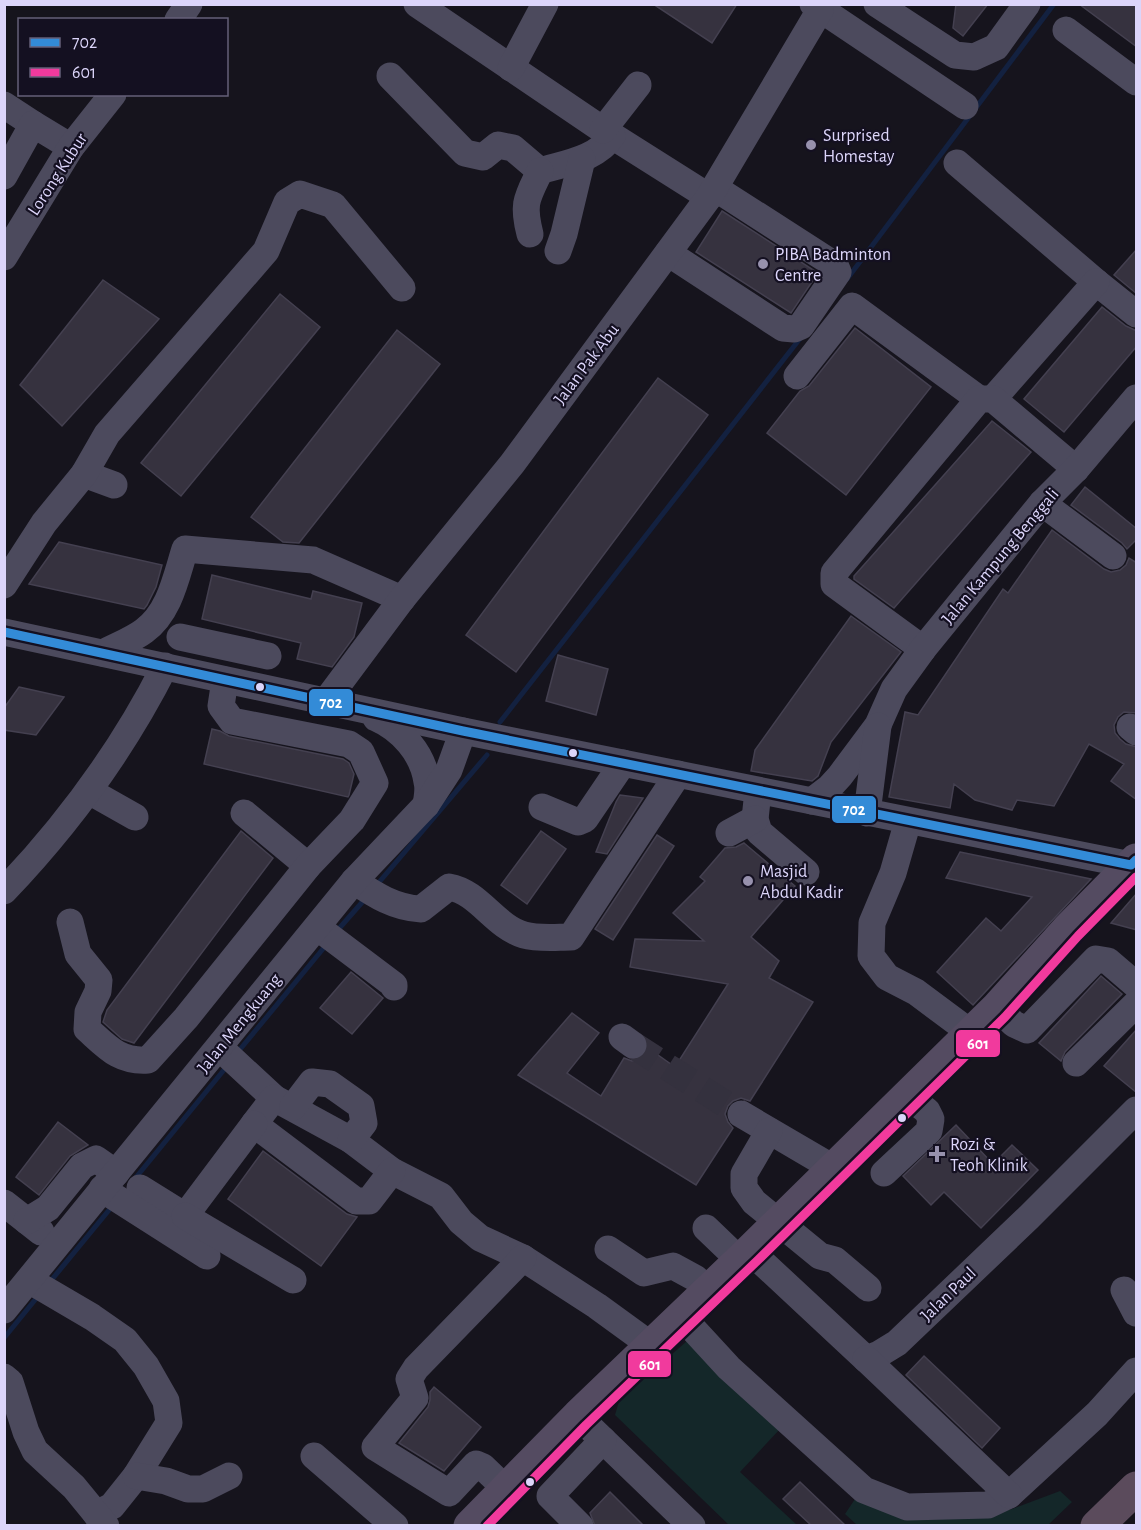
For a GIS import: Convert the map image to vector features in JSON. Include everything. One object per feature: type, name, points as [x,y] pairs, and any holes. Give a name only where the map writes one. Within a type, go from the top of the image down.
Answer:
[{"type":"highway","points":[[1097,1526],[1137,1488]]},
{"type":"main road","points":[[470,1526],[578,1416],[744,1257],[997,1008],[1069,928],[1135,864]]},
{"type":"street","points":[[179,18],[189,4]]},
{"type":"street","points":[[417,4],[608,133],[835,265],[838,272],[801,326],[794,329],[783,328],[668,253]]},
{"type":"street","points":[[512,68],[545,4]]},
{"type":"street","points":[[877,4],[955,55],[974,57],[996,47],[1027,4]]},
{"type":"street","points":[[817,7],[965,106]]},
{"type":"street","name":"Jalan Pak Abu","points":[[326,701],[402,599],[512,464],[712,193],[817,7]]},
{"type":"street","points":[[1066,30],[1137,82]]},
{"type":"street","points":[[390,76],[465,153],[483,157],[498,145],[513,148],[540,171]]},
{"type":"street","points":[[530,234],[525,215],[526,198],[540,171],[582,159],[605,147],[608,133],[638,85]]},
{"type":"street","name":"Lorong Kubur","points":[[4,257],[71,147],[111,96]]},
{"type":"street","points":[[4,105],[71,147]]},
{"type":"street","points":[[4,176],[33,123]]},
{"type":"street","points":[[558,251],[582,159]]},
{"type":"street","points":[[957,163],[1096,282],[1137,314]]},
{"type":"street","points":[[4,585],[44,523],[84,474],[107,434],[266,251],[287,201],[300,194],[333,205],[402,288]]},
{"type":"street","points":[[923,649],[834,584],[834,573],[986,399],[1096,282]]},
{"type":"street","points":[[796,376],[852,306],[986,399],[1076,469]]},
{"type":"street","name":"Jalan Kampung Benggali","points":[[878,725],[894,689],[923,649],[1042,503],[1076,469],[1137,398]]},
{"type":"street","points":[[84,474],[114,485]]},
{"type":"street","points":[[1042,503],[1113,556]]},
{"type":"street","points":[[103,653],[145,631],[156,620],[171,596],[185,549],[313,560],[402,599]]},
{"type":"street","points":[[70,922],[78,954],[99,980],[98,991],[88,1012],[87,1029],[118,1056],[135,1061],[148,1060],[186,1018],[308,866],[352,820],[375,783],[361,752],[349,744],[232,721],[221,706],[212,677],[180,637],[171,596]]},
{"type":"street","points":[[180,637],[268,657]]},
{"type":"street","points":[[8,639],[103,653],[463,731],[867,813],[1135,864]]},
{"type":"street","points":[[4,891],[89,791],[146,703],[165,666]]},
{"type":"street","points":[[326,701],[379,719],[399,731],[413,747],[422,763],[428,782],[426,805]]},
{"type":"street","points":[[812,801],[840,776],[878,725]]},
{"type":"street","points":[[867,813],[878,725]]},
{"type":"street","name":"Jalan Mengkuang","points":[[4,1310],[39,1286],[58,1245],[119,1190],[228,1055],[274,980],[327,934],[365,888],[449,770],[463,731]]},
{"type":"street","points":[[543,807],[578,822],[585,819],[623,763]]},
{"type":"street","points":[[365,888],[408,908],[421,909],[449,887],[461,889],[502,924],[524,935],[571,937],[678,774]]},
{"type":"street","points":[[89,791],[135,818]]},
{"type":"street","points":[[758,791],[755,819],[759,832],[806,872]]},
{"type":"street","points":[[244,813],[308,866]]},
{"type":"street","points":[[729,833],[755,819]]},
{"type":"street","points":[[908,821],[893,873],[872,923],[872,956],[887,977],[916,992],[971,1033]]},
{"type":"street","points":[[327,934],[394,987]]},
{"type":"street","points":[[238,951],[274,980]]},
{"type":"street","points":[[997,1008],[1014,1024],[1028,1030],[1096,958],[1108,961],[1137,985]]},
{"type":"street","points":[[1076,1063],[1137,1004]]},
{"type":"street","points":[[228,1055],[284,1102],[351,1140],[392,1171],[441,1196],[461,1222],[480,1238],[523,1258],[597,1306],[652,1346]]},
{"type":"street","points":[[186,1216],[254,1124],[312,1082],[330,1084],[361,1106],[364,1122],[351,1140]]},
{"type":"street","points":[[884,1173],[929,1131],[932,1119],[927,1111],[907,1095]]},
{"type":"street","name":"Jalan Paul","points":[[866,1359],[897,1343],[1137,1110]]},
{"type":"street","points":[[741,1114],[833,1168]]},
{"type":"street","points":[[254,1124],[356,1201],[369,1201],[392,1171]]},
{"type":"street","points":[[769,1131],[744,1174],[744,1188],[754,1202],[820,1256],[835,1260],[868,1288]]},
{"type":"street","points":[[27,1221],[48,1208],[82,1166],[96,1159],[119,1190],[207,1256]]},
{"type":"street","points":[[119,1190],[186,1216],[293,1280]]},
{"type":"street","points":[[4,1203],[58,1245]]},
{"type":"street","points":[[706,1228],[730,1251],[744,1257],[866,1359],[1009,1495]]},
{"type":"street","points":[[608,1249],[644,1273],[673,1266],[695,1278],[709,1290]]},
{"type":"street","points":[[506,1489],[483,1467],[476,1464],[449,1493],[375,1447],[415,1398],[409,1379],[416,1368],[523,1258]]},
{"type":"street","points":[[4,1377],[10,1382],[26,1432],[35,1451],[74,1487],[101,1520],[136,1476],[169,1423],[166,1401],[146,1366],[125,1340],[92,1317],[39,1286]]},
{"type":"street","points":[[681,1317],[729,1368],[864,1490],[907,1507],[988,1505],[1009,1495],[1097,1414],[1137,1371]]},
{"type":"street","points":[[578,1416],[692,1526]]},
{"type":"street","points":[[580,1526],[550,1496],[603,1440]]},
{"type":"street","points":[[314,1456],[395,1526]]},
{"type":"street","points":[[136,1476],[166,1481],[188,1489],[203,1490],[229,1476]]},
{"type":"green space","points":[[687,1341],[780,1429],[740,1472],[797,1525],[729,1525],[615,1415],[619,1401]]},
{"type":"green space","points":[[1060,1491],[1072,1502],[1048,1525],[857,1525],[845,1514],[857,1496],[1009,1510]]},
{"type":"building","points":[[653,4],[737,4],[712,43]]},
{"type":"building","points":[[956,4],[988,4],[963,36],[953,28]]},
{"type":"building","points":[[1079,4],[1137,4],[1137,47]]},
{"type":"building","name":"PIBA Badminton Centre","points":[[722,211],[818,273],[791,313],[696,252]]},
{"type":"building","points":[[1137,249],[1137,294],[1114,275]]},
{"type":"building","points":[[103,280],[159,319],[62,426],[20,385]]},
{"type":"building","points":[[280,294],[320,327],[181,496],[141,463]]},
{"type":"building","points":[[1102,307],[1126,326],[1137,331],[1137,346],[1064,432],[1024,399]]},
{"type":"building","points":[[855,328],[931,387],[846,495],[767,433],[800,391],[809,386]]},
{"type":"building","points":[[397,330],[440,364],[299,543],[283,542],[251,517]]},
{"type":"building","points":[[658,378],[708,415],[516,672],[466,635]]},
{"type":"building","points":[[992,421],[1031,452],[894,608],[854,579],[854,576]]},
{"type":"building","points":[[1085,487],[1137,529],[1137,539],[1127,549],[1071,505]]},
{"type":"building","points":[[1052,530],[1111,572],[1120,570],[1129,558],[1137,563],[1137,713],[1124,712],[1114,725],[1115,733],[1120,739],[1126,744],[1137,747],[1137,800],[1111,781],[1124,764],[1089,744],[1054,806],[1017,800],[1012,810],[975,800],[954,784],[950,808],[889,797],[905,712],[918,715],[1003,589],[1008,593]]},
{"type":"building","points":[[59,542],[162,565],[156,587],[144,609],[29,584]]},
{"type":"building","points":[[212,575],[311,599],[313,591],[362,603],[354,637],[332,667],[297,659],[301,643],[202,619]]},
{"type":"building","points":[[851,616],[901,652],[831,742],[818,776],[812,781],[751,771],[755,750]]},
{"type":"building","points":[[558,655],[608,669],[596,715],[546,701]]},
{"type":"building","points":[[19,687],[64,697],[36,735],[4,730],[4,708]]},
{"type":"building","points":[[212,729],[229,736],[343,759],[349,763],[354,774],[349,795],[348,797],[204,764]]},
{"type":"building","points":[[620,795],[643,798],[607,854],[596,852],[616,802]]},
{"type":"building","points":[[241,831],[273,858],[134,1043],[122,1039],[103,1022],[107,1010]]},
{"type":"building","points":[[541,831],[566,849],[527,904],[501,885]]},
{"type":"building","points":[[657,835],[674,846],[613,940],[595,929]]},
{"type":"building","points":[[744,843],[795,886],[751,937],[779,961],[769,978],[813,1002],[750,1101],[741,1098],[728,1106],[725,1114],[733,1128],[696,1185],[518,1075],[572,1013],[599,1033],[567,1073],[601,1096],[624,1058],[632,1061],[640,1059],[648,1048],[675,1067],[728,984],[630,967],[635,939],[704,941],[673,913],[705,881],[700,877],[725,848],[736,847]]},
{"type":"building","points":[[960,852],[1091,879],[973,1005],[937,972],[986,918],[1001,931],[1032,897],[946,878]]},
{"type":"building","points":[[1137,893],[1137,930],[1111,923]]},
{"type":"building","points":[[351,972],[383,998],[352,1034],[320,1008]]},
{"type":"building","points":[[1101,976],[1122,994],[1065,1052],[1061,1061],[1039,1043]]},
{"type":"building","points":[[1137,1029],[1137,1093],[1104,1066]]},
{"type":"building","points":[[58,1122],[88,1145],[70,1156],[39,1195],[16,1177]]},
{"type":"building","points":[[956,1125],[993,1164],[1012,1145],[1038,1170],[981,1228],[944,1192],[931,1205],[903,1176]]},
{"type":"building","points":[[263,1151],[347,1214],[357,1217],[321,1266],[228,1199]]},
{"type":"building","points":[[924,1356],[1000,1428],[982,1448],[906,1375]]},
{"type":"building","points":[[434,1387],[481,1427],[444,1471],[399,1443],[428,1407],[430,1392]]},
{"type":"building","points":[[800,1482],[846,1526],[812,1526],[783,1499]]},
{"type":"building","points":[[610,1492],[644,1526],[595,1526],[590,1513]]},
{"type":"waterway","points":[[847,279],[1054,4]]},
{"type":"waterway","points":[[500,722],[802,336]]},
{"type":"waterway","points":[[375,887],[487,755]]},
{"type":"waterway","points":[[336,932],[365,899]]},
{"type":"waterway","points":[[237,1053],[327,944]]},
{"type":"waterway","points":[[133,1181],[228,1065]]},
{"type":"waterway","points":[[49,1283],[114,1204]]},
{"type":"waterway","points":[[4,1338],[39,1295]]},
{"type":"tunnel","points":[[633,1045],[741,1114]]},
{"type":"transit line","name":"702","points":[[4,632],[463,731],[1131,865],[1136,860]]},
{"type":"transit line","name":"601","points":[[487,1526],[586,1425],[1005,1017],[1078,936],[1136,877]]},
{"type":"place","name":"Surprised Homestay","points":[[811,145]]},
{"type":"place","name":"PIBA Badminton Centre","points":[[763,264]]},
{"type":"place","name":"Masjid Abdul Kadir","points":[[748,881]]},
{"type":"place","name":"Rozi & Teoh Klinik","points":[[937,1154]]}]
